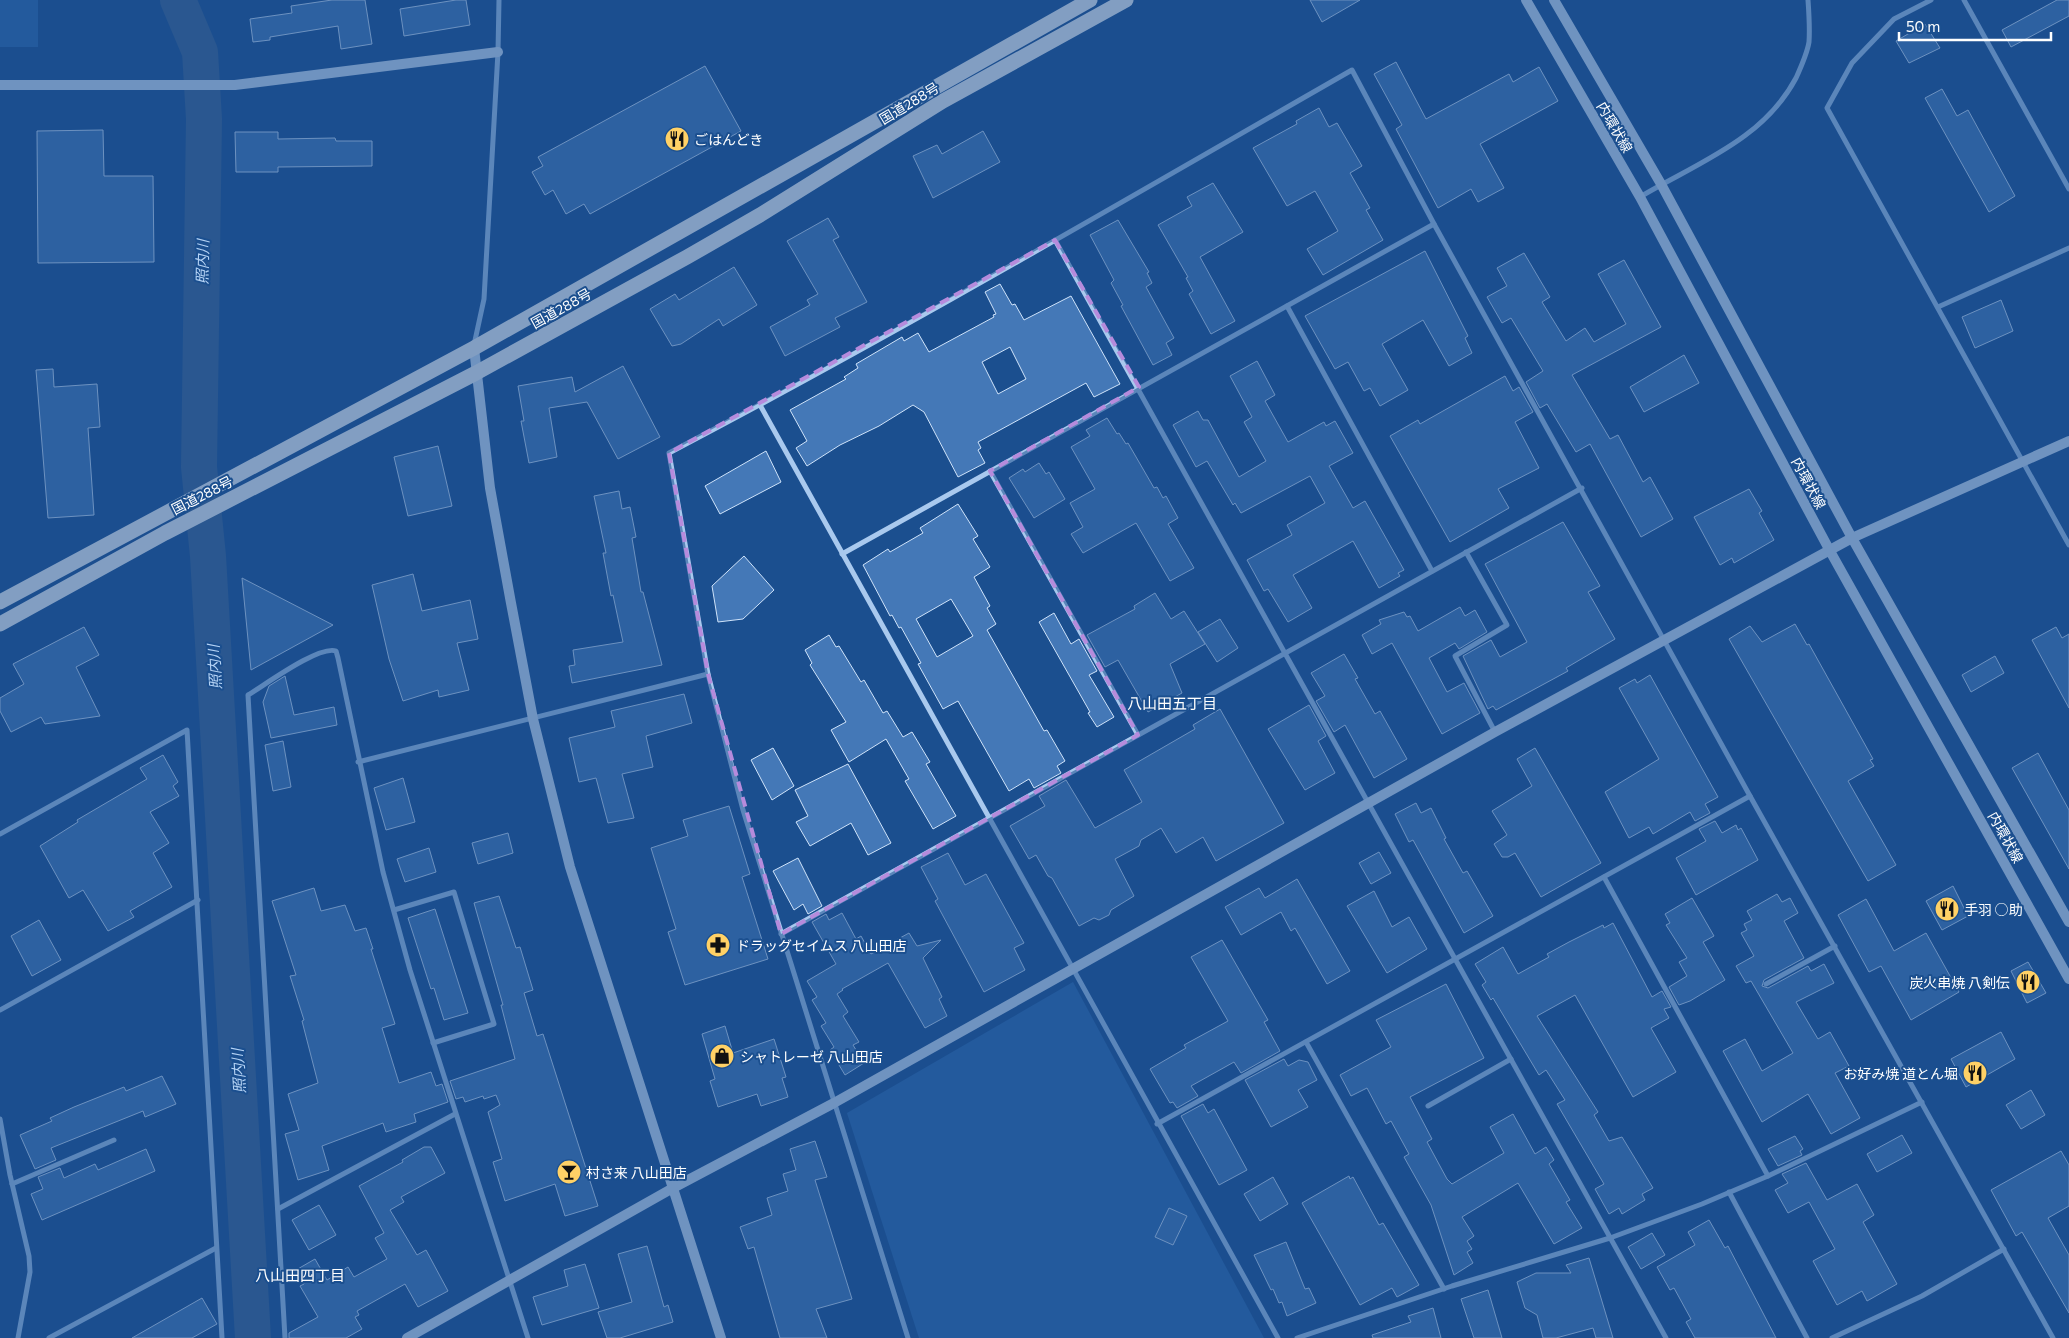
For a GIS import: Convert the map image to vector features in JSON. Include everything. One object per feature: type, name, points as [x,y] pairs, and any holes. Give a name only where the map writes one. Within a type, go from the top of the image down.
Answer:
[{"type":"highway","name":"国道288号","points":[[0,602],[474,348],[1090,0]]},
{"type":"highway","name":"国道288号","points":[[0,624],[164,533],[476,373],[752,220],[943,101],[1126,0]]},
{"type":"street","points":[[499,0],[498,52],[484,299],[474,348],[490,488],[533,719],[570,867],[721,1338]]},
{"type":"street","name":"内環状線","points":[[1526,0],[1640,197],[1830,551],[2069,979]]},
{"type":"street","points":[[1554,0],[1661,184],[1852,538],[2069,922]]},
{"type":"street","points":[[1640,197],[1758,128],[1782,102],[1799,72],[1809,43],[1808,0]]},
{"type":"street","points":[[1931,0],[1894,19],[1852,63],[1827,108],[2069,545]]},
{"type":"street","points":[[1964,0],[2069,189]]},
{"type":"street","points":[[0,85],[236,86],[498,52]]},
{"type":"street","points":[[908,1338],[743,810],[708,674],[669,453],[760,405],[1055,240],[1352,70],[1434,224],[1582,488],[1750,796],[2053,1338]]},
{"type":"street","points":[[842,554],[1138,387],[1434,224]]},
{"type":"street","points":[[1055,240],[1666,1338]]},
{"type":"street","points":[[1938,306],[2069,248]]},
{"type":"street","points":[[1287,306],[1432,571]]},
{"type":"street","points":[[760,405],[1074,967],[1157,1124],[1278,1338]]},
{"type":"street","points":[[407,1338],[673,1188],[834,1103],[1495,732],[1852,538],[2069,441]]},
{"type":"street","points":[[990,471],[1138,734]]},
{"type":"street","points":[[781,934],[1582,488]]},
{"type":"street","points":[[1466,552],[1507,625],[1455,656],[1495,732]]},
{"type":"street","points":[[285,1338],[248,695],[316,654],[330,649],[336,651],[358,762],[394,910],[455,1114],[528,1338]]},
{"type":"street","points":[[358,762],[708,674]]},
{"type":"street","points":[[0,834],[187,730],[222,1338]]},
{"type":"street","points":[[1157,1124],[1750,796]]},
{"type":"street","points":[[1604,877],[1768,1176]]},
{"type":"street","points":[[394,910],[454,892],[494,1024],[433,1042]]},
{"type":"street","points":[[0,1010],[198,900]]},
{"type":"street","points":[[1766,984],[1834,946]]},
{"type":"street","points":[[1306,1042],[1444,1289]]},
{"type":"street","points":[[1428,1106],[1511,1059]]},
{"type":"street","points":[[1298,1338],[1444,1289],[1610,1238],[1768,1176],[1922,1102]]},
{"type":"street","points":[[278,1209],[455,1114]]},
{"type":"street","points":[[0,1119],[12,1184],[30,1263],[18,1338]]},
{"type":"street","points":[[12,1184],[114,1140]]},
{"type":"street","points":[[1728,1192],[1807,1338]]},
{"type":"street","points":[[49,1338],[216,1248]]},
{"type":"street","points":[[1832,1338],[1922,1296],[2004,1249]]},
{"type":"highlighted area","points":[[1055,240],[1139,387],[990,471],[1138,735],[781,934],[708,674],[669,453]]},
{"type":"shaded area","points":[[0,0],[38,0],[38,47],[0,47]]},
{"type":"shaded area","points":[[1073,982],[1264,1338],[919,1338],[847,1113]]},
{"type":"building","points":[[332,0],[365,0],[372,44],[341,49],[338,26],[270,37],[270,40],[253,42],[250,19],[292,13],[291,6]]},
{"type":"building","points":[[466,0],[470,25],[404,36],[400,9]]},
{"type":"building","points":[[1310,0],[1360,0],[1322,22]]},
{"type":"building","points":[[2057,0],[2069,0],[2069,16],[2011,47],[2002,30]]},
{"type":"building","points":[[1925,24],[1940,48],[1909,63],[1896,41]]},
{"type":"building","points":[[1396,62],[1426,119],[1509,74],[1513,82],[1539,67],[1558,101],[1480,144],[1504,188],[1478,202],[1471,189],[1438,208],[1396,129],[1402,125],[1374,74]]},
{"type":"building","points":[[705,66],[741,131],[590,214],[584,204],[566,214],[553,190],[545,195],[532,172],[543,166],[538,157]]},
{"type":"building","points":[[1942,89],[1957,116],[1968,110],[2015,196],[1989,212],[1925,98]]},
{"type":"building","points":[[1319,108],[1329,127],[1337,123],[1362,166],[1350,173],[1370,208],[1366,210],[1383,240],[1323,275],[1307,249],[1338,231],[1315,191],[1287,206],[1253,148],[1297,124],[1296,121]]},
{"type":"building","points":[[103,130],[104,176],[153,176],[154,262],[38,263],[37,131]]},
{"type":"building","points":[[983,131],[1000,162],[933,198],[913,156],[937,145],[942,154]]},
{"type":"building","points":[[235,132],[278,132],[278,139],[335,138],[336,141],[372,141],[372,166],[278,167],[278,172],[236,172]]},
{"type":"building","points":[[1213,183],[1243,232],[1200,257],[1235,321],[1211,334],[1189,294],[1193,291],[1186,278],[1188,277],[1158,225],[1192,206],[1187,197]]},
{"type":"building","points":[[828,218],[839,237],[833,240],[867,302],[835,318],[840,327],[785,356],[770,327],[810,305],[807,300],[818,294],[787,241]]},
{"type":"building","points":[[1118,220],[1149,272],[1147,273],[1152,283],[1146,287],[1174,338],[1166,343],[1172,355],[1153,365],[1121,306],[1123,305],[1111,283],[1114,280],[1090,235]]},
{"type":"building","points":[[1425,251],[1468,336],[1465,338],[1472,353],[1449,366],[1423,320],[1382,344],[1408,390],[1380,406],[1370,388],[1364,391],[1348,362],[1335,369],[1305,316]]},
{"type":"building","points":[[1524,253],[1550,297],[1542,302],[1566,341],[1585,328],[1594,342],[1626,324],[1598,274],[1624,260],[1661,327],[1572,375],[1610,439],[1618,435],[1643,482],[1650,477],[1673,519],[1641,537],[1590,444],[1576,452],[1547,404],[1540,408],[1526,382],[1543,371],[1511,318],[1502,323],[1487,297],[1507,286],[1497,268]]},
{"type":"building","points":[[734,267],[757,305],[723,326],[719,319],[681,344],[672,346],[650,309],[675,294],[679,300]]},
{"type":"building","points":[[1000,284],[1012,305],[1015,304],[1024,320],[1071,296],[1120,384],[1094,397],[1086,383],[978,442],[981,448],[978,450],[985,463],[958,477],[924,412],[913,405],[879,426],[840,445],[807,466],[796,448],[807,441],[790,410],[846,379],[844,377],[858,368],[856,364],[902,337],[904,341],[918,333],[929,352],[994,317],[993,315],[996,314],[985,292]],"holes":[[[1010,347],[1026,379],[998,394],[982,362]]]},
{"type":"building","points":[[2001,300],[2013,331],[1975,348],[1962,317]]},
{"type":"building","points":[[1684,355],[1699,383],[1644,412],[1630,387]]},
{"type":"building","points":[[1257,361],[1275,395],[1265,401],[1288,442],[1324,422],[1326,426],[1335,421],[1353,453],[1329,466],[1353,508],[1365,501],[1404,570],[1398,573],[1400,576],[1379,588],[1353,541],[1293,575],[1312,608],[1288,622],[1268,589],[1264,591],[1247,560],[1292,535],[1287,525],[1325,503],[1310,476],[1241,513],[1235,503],[1233,505],[1207,461],[1196,467],[1173,425],[1198,411],[1203,420],[1208,420],[1239,477],[1266,461],[1244,422],[1252,417],[1230,376]]},
{"type":"building","points":[[623,366],[660,437],[618,459],[587,402],[549,408],[557,457],[529,463],[521,421],[524,421],[518,386],[572,377],[575,392]]},
{"type":"building","points":[[53,369],[54,387],[97,384],[100,427],[88,428],[94,515],[48,518],[36,370]]},
{"type":"building","points":[[1505,376],[1513,391],[1519,387],[1533,412],[1515,422],[1539,468],[1498,489],[1509,508],[1450,542],[1390,436],[1418,420],[1420,424]]},
{"type":"building","points":[[1107,418],[1117,434],[1119,433],[1126,444],[1128,443],[1154,488],[1157,487],[1163,498],[1166,496],[1178,518],[1168,524],[1194,568],[1170,581],[1136,523],[1083,553],[1071,534],[1083,527],[1070,503],[1095,489],[1071,447],[1090,436],[1086,430]]},
{"type":"building","points":[[438,446],[452,506],[408,516],[394,457]]},
{"type":"building","points":[[766,451],[781,482],[720,514],[705,486]]},
{"type":"building","points":[[1039,463],[1046,474],[1049,472],[1065,499],[1034,518],[1009,478],[1023,469],[1025,472]]},
{"type":"building","points":[[1749,489],[1762,511],[1759,513],[1774,540],[1734,563],[1732,558],[1720,565],[1694,517]]},
{"type":"building","points":[[619,491],[622,509],[630,507],[636,537],[632,538],[641,592],[643,592],[662,665],[572,683],[569,666],[575,665],[573,650],[623,642],[613,595],[611,596],[603,553],[606,553],[594,496]]},
{"type":"building","points":[[958,504],[978,536],[973,539],[990,567],[974,577],[990,606],[987,608],[996,624],[987,630],[1044,731],[1047,730],[1065,761],[1057,766],[1061,773],[1034,788],[1029,779],[1009,791],[958,701],[943,709],[918,664],[921,663],[901,627],[899,628],[892,615],[890,616],[863,565],[888,549],[890,552],[923,533],[920,528]],"holes":[[[951,599],[973,636],[937,657],[916,619]]]},
{"type":"building","points":[[1563,522],[1600,586],[1588,592],[1615,639],[1566,668],[1568,671],[1496,710],[1493,706],[1488,709],[1463,656],[1491,640],[1500,657],[1527,642],[1485,564]]},
{"type":"building","points":[[744,556],[774,590],[743,619],[718,622],[712,586]]},
{"type":"building","points":[[413,574],[422,611],[470,600],[478,639],[457,643],[469,690],[439,697],[438,690],[403,701],[389,659],[372,585]]},
{"type":"building","points":[[242,578],[333,625],[251,670]]},
{"type":"building","points":[[1155,593],[1171,619],[1184,611],[1205,644],[1170,664],[1182,693],[1148,712],[1118,660],[1105,667],[1087,635],[1135,609],[1134,606]]},
{"type":"building","points":[[1460,607],[1465,616],[1475,610],[1487,632],[1459,649],[1455,643],[1429,658],[1447,692],[1464,683],[1480,713],[1442,734],[1392,643],[1372,654],[1362,635],[1381,624],[1379,620],[1404,612],[1407,617],[1410,616],[1418,631]]},
{"type":"building","points":[[1054,613],[1071,644],[1079,639],[1097,671],[1089,675],[1114,717],[1097,727],[1039,622]]},
{"type":"building","points":[[1220,619],[1238,648],[1217,662],[1198,632]]},
{"type":"building","points":[[1795,624],[1807,645],[1809,644],[1873,759],[1870,760],[1874,766],[1848,781],[1896,865],[1868,881],[1729,639],[1750,626],[1762,642]]},
{"type":"building","points":[[84,627],[99,655],[76,667],[100,716],[45,724],[41,717],[11,732],[0,711],[0,698],[24,684],[13,664]]},
{"type":"building","points":[[2056,627],[2062,638],[2069,634],[2069,708],[2032,640]]},
{"type":"building","points":[[829,635],[836,647],[839,646],[861,682],[864,680],[883,713],[887,711],[903,737],[912,732],[930,762],[926,764],[956,816],[933,829],[905,781],[909,779],[886,739],[849,762],[831,730],[846,722],[810,665],[812,663],[805,650]]},
{"type":"building","points":[[1344,654],[1358,678],[1355,679],[1375,714],[1380,711],[1407,759],[1374,778],[1345,725],[1334,732],[1316,701],[1325,696],[1311,673]]},
{"type":"building","points":[[1995,656],[2004,673],[1971,692],[1962,675]]},
{"type":"building","points":[[1650,675],[1718,797],[1705,804],[1710,813],[1695,821],[1690,812],[1653,834],[1649,827],[1629,838],[1605,792],[1659,759],[1619,688],[1635,679],[1637,683]]},
{"type":"building","points":[[285,676],[294,715],[334,707],[337,725],[271,738],[263,702],[269,686]]},
{"type":"building","points":[[684,694],[692,723],[646,736],[653,767],[622,774],[634,818],[608,823],[596,778],[579,782],[569,738],[615,727],[611,711]]},
{"type":"building","points":[[1309,705],[1326,736],[1318,741],[1335,773],[1305,790],[1268,729]]},
{"type":"building","points":[[1220,709],[1284,823],[1216,861],[1203,837],[1176,853],[1161,828],[1141,840],[1139,846],[1115,859],[1134,896],[1111,910],[1109,915],[1099,920],[1094,918],[1079,926],[1052,878],[1048,876],[1036,855],[1029,859],[1010,826],[1045,806],[1039,796],[1066,780],[1095,828],[1142,802],[1124,770],[1195,729],[1193,725]]},
{"type":"building","points":[[283,741],[291,787],[273,791],[265,745]]},
{"type":"building","points":[[773,748],[794,786],[772,800],[751,760]]},
{"type":"building","points":[[1535,748],[1601,863],[1541,897],[1515,853],[1508,857],[1502,857],[1494,844],[1507,835],[1492,811],[1532,786],[1517,759]]},
{"type":"building","points":[[2038,753],[2069,810],[2069,869],[2012,768]]},
{"type":"building","points":[[163,755],[178,782],[173,786],[179,796],[150,812],[169,843],[153,853],[172,887],[130,911],[134,917],[108,931],[83,890],[69,898],[40,846],[78,822],[77,820],[147,779],[140,768]]},
{"type":"building","points":[[848,764],[891,843],[868,855],[851,823],[810,846],[796,822],[808,816],[795,790]]},
{"type":"building","points":[[403,778],[415,822],[386,830],[374,788]]},
{"type":"building","points":[[1416,803],[1421,813],[1431,808],[1446,838],[1444,839],[1463,873],[1467,871],[1493,916],[1464,933],[1413,840],[1409,842],[1395,814]]},
{"type":"building","points":[[729,806],[750,874],[742,877],[768,959],[685,985],[668,932],[676,929],[651,848],[688,836],[683,820]]},
{"type":"building","points":[[1715,821],[1722,833],[1736,825],[1738,830],[1741,828],[1758,860],[1696,895],[1676,858],[1706,841],[1699,829]]},
{"type":"building","points":[[508,833],[513,853],[478,864],[472,843]]},
{"type":"building","points":[[429,848],[436,872],[405,882],[397,859]]},
{"type":"building","points":[[1379,852],[1391,873],[1371,884],[1359,863]]},
{"type":"building","points":[[948,853],[965,885],[986,874],[1024,943],[1014,948],[1025,970],[984,992],[935,901],[938,899],[921,867]]},
{"type":"building","points":[[798,858],[822,906],[808,914],[803,904],[794,910],[773,871]]},
{"type":"building","points":[[1297,879],[1350,971],[1327,984],[1295,928],[1291,931],[1281,912],[1241,935],[1225,907],[1259,888],[1265,898]]},
{"type":"building","name":"手羽 ○助","points":[[1953,886],[1968,916],[1942,930],[1926,901]]},
{"type":"building","points":[[314,888],[321,911],[345,905],[355,931],[366,928],[395,1024],[382,1028],[399,1083],[431,1072],[436,1086],[442,1084],[448,1102],[414,1114],[416,1122],[386,1132],[383,1123],[322,1146],[329,1170],[298,1180],[285,1134],[299,1130],[288,1094],[318,1083],[302,1021],[304,1020],[290,976],[296,975],[272,901]]},
{"type":"building","points":[[1374,891],[1392,927],[1409,917],[1427,949],[1387,973],[1347,906]]},
{"type":"building","points":[[1777,894],[1782,902],[1790,898],[1798,913],[1784,921],[1804,958],[1764,980],[1762,986],[1768,988],[1808,966],[1811,971],[1824,964],[1834,983],[1796,1002],[1818,1039],[1830,1032],[1849,1066],[1835,1073],[1860,1118],[1831,1134],[1808,1094],[1762,1122],[1723,1051],[1745,1039],[1762,1071],[1793,1053],[1751,981],[1746,983],[1736,966],[1754,956],[1741,933],[1747,930],[1744,924],[1752,920],[1747,911]]},
{"type":"building","points":[[499,896],[516,948],[520,947],[533,990],[524,993],[537,1036],[543,1034],[598,1206],[565,1216],[555,1184],[505,1201],[493,1162],[502,1159],[488,1112],[500,1105],[496,1095],[484,1099],[483,1096],[465,1102],[463,1097],[456,1099],[450,1081],[515,1059],[501,1005],[503,1005],[474,903]]},
{"type":"building","points":[[1692,898],[1714,936],[1703,942],[1725,980],[1690,1001],[1679,1005],[1669,987],[1687,976],[1679,962],[1687,958],[1666,925],[1670,923],[1665,914]]},
{"type":"building","points":[[1866,899],[1894,951],[1926,933],[1959,992],[1911,1020],[1881,966],[1869,972],[1838,915]]},
{"type":"building","points":[[435,909],[468,1013],[444,1020],[434,988],[431,989],[408,918]]},
{"type":"building","points":[[842,913],[856,939],[861,936],[871,954],[909,933],[917,946],[941,940],[923,958],[942,997],[939,999],[947,1016],[925,1028],[888,963],[842,989],[837,994],[848,1012],[843,1016],[859,1042],[853,1045],[864,1063],[845,1075],[830,1050],[834,1047],[821,1026],[826,1023],[812,1000],[817,997],[807,981],[836,964],[812,922],[826,914],[829,920]]},
{"type":"building","points":[[39,920],[61,960],[32,976],[11,936]]},
{"type":"building","points":[[1613,923],[1652,997],[1662,991],[1671,1007],[1664,1009],[1669,1018],[1651,1028],[1676,1072],[1633,1097],[1575,995],[1537,1016],[1598,1112],[1594,1115],[1609,1141],[1622,1137],[1653,1188],[1642,1194],[1645,1200],[1622,1214],[1619,1208],[1609,1214],[1595,1189],[1604,1184],[1557,1104],[1565,1100],[1546,1070],[1539,1075],[1493,998],[1491,1000],[1482,985],[1486,982],[1475,964],[1503,947],[1518,974],[1549,957],[1547,954],[1569,942],[1603,925],[1604,928]]},
{"type":"building","points":[[1222,940],[1268,1020],[1264,1022],[1280,1051],[1241,1073],[1234,1062],[1191,1086],[1198,1096],[1177,1108],[1173,1102],[1170,1103],[1150,1069],[1186,1048],[1184,1045],[1228,1021],[1191,957]]},
{"type":"building","name":"炭火串焼 八剣伝","points":[[2028,962],[2046,993],[2027,1003],[2011,971]]},
{"type":"building","points":[[1446,984],[1484,1058],[1410,1097],[1432,1139],[1427,1142],[1447,1179],[1452,1184],[1504,1153],[1490,1127],[1513,1114],[1535,1154],[1546,1147],[1554,1160],[1549,1164],[1570,1200],[1566,1202],[1582,1228],[1554,1244],[1518,1183],[1462,1217],[1474,1236],[1467,1241],[1472,1249],[1467,1252],[1473,1263],[1454,1275],[1431,1205],[1404,1157],[1409,1154],[1391,1121],[1386,1124],[1367,1088],[1351,1096],[1340,1075],[1391,1047],[1376,1020]]},
{"type":"building","points":[[725,1026],[733,1053],[774,1039],[786,1077],[782,1078],[788,1097],[761,1106],[757,1094],[718,1107],[710,1081],[715,1079],[702,1034]]},
{"type":"building","name":"お好み焼 道とん堀","points":[[2001,1032],[2015,1059],[1966,1087],[1951,1059]]},
{"type":"building","points":[[1284,1059],[1288,1066],[1299,1060],[1308,1062],[1317,1080],[1298,1090],[1308,1107],[1271,1127],[1245,1080]]},
{"type":"building","points":[[162,1076],[176,1104],[145,1117],[143,1111],[51,1148],[56,1160],[35,1169],[20,1135],[52,1121],[50,1118],[74,1107],[124,1087],[126,1091]]},
{"type":"building","points":[[2031,1090],[2045,1115],[2021,1129],[2006,1105]]},
{"type":"building","points":[[1203,1104],[1208,1113],[1214,1109],[1247,1170],[1219,1185],[1181,1116]]},
{"type":"building","points":[[1902,1135],[1912,1153],[1877,1172],[1867,1154]]},
{"type":"building","points":[[1795,1136],[1803,1149],[1800,1151],[1802,1155],[1778,1166],[1768,1149]]},
{"type":"building","points":[[815,1141],[827,1177],[815,1180],[852,1299],[816,1309],[827,1338],[780,1338],[754,1247],[748,1249],[740,1227],[772,1215],[767,1198],[788,1191],[783,1174],[796,1170],[790,1149]]},
{"type":"building","points":[[424,1147],[431,1147],[445,1173],[401,1197],[404,1202],[390,1210],[417,1255],[426,1250],[448,1291],[418,1307],[405,1284],[357,1311],[359,1315],[355,1317],[362,1329],[346,1338],[289,1338],[289,1333],[318,1317],[300,1286],[304,1284],[296,1270],[315,1259],[327,1280],[348,1267],[354,1277],[387,1259],[375,1238],[384,1233],[359,1186],[403,1162],[402,1160]]},
{"type":"building","points":[[146,1149],[155,1171],[42,1220],[31,1194],[43,1189],[38,1177],[60,1168],[64,1178],[95,1164],[98,1170]]},
{"type":"building","points":[[2061,1151],[2069,1165],[2069,1206],[2048,1218],[2069,1255],[2069,1313],[2022,1232],[2016,1236],[1991,1190]]},
{"type":"building","points":[[1806,1163],[1827,1200],[1857,1184],[1874,1215],[1863,1222],[1897,1284],[1867,1301],[1862,1291],[1837,1305],[1813,1261],[1835,1249],[1809,1202],[1788,1213],[1775,1190],[1788,1183],[1782,1174]]},
{"type":"building","points":[[1349,1176],[1350,1179],[1353,1177],[1379,1225],[1383,1223],[1419,1285],[1397,1297],[1392,1288],[1360,1305],[1302,1203]]},
{"type":"building","points":[[1273,1177],[1288,1204],[1260,1221],[1244,1194]]},
{"type":"building","points":[[319,1205],[336,1235],[309,1250],[292,1220]]},
{"type":"building","points":[[1169,1208],[1187,1216],[1173,1245],[1155,1237]]},
{"type":"building","points":[[1709,1220],[1725,1248],[1728,1246],[1776,1338],[1695,1338],[1686,1322],[1691,1319],[1674,1288],[1670,1290],[1657,1267],[1695,1245],[1688,1232]]},
{"type":"building","points":[[1652,1233],[1665,1255],[1641,1269],[1628,1247]]},
{"type":"building","points":[[1286,1242],[1305,1289],[1309,1288],[1316,1303],[1287,1316],[1282,1302],[1279,1303],[1273,1289],[1271,1290],[1254,1255]]},
{"type":"building","points":[[647,1246],[664,1307],[668,1305],[673,1322],[620,1338],[607,1338],[598,1312],[632,1302],[618,1254]]},
{"type":"building","points":[[1589,1258],[1613,1338],[1596,1338],[1593,1328],[1556,1338],[1543,1338],[1537,1315],[1525,1308],[1517,1282],[1536,1273],[1571,1273],[1566,1265]]},
{"type":"building","points":[[585,1264],[599,1308],[542,1325],[533,1297],[568,1286],[564,1270]]},
{"type":"building","points":[[1488,1290],[1502,1338],[1474,1338],[1461,1299]]},
{"type":"building","points":[[202,1298],[217,1324],[192,1338],[132,1338]]},
{"type":"building","points":[[1433,1308],[1441,1338],[1373,1338],[1372,1335],[1411,1322],[1408,1316]]},
{"type":"waterway","name":"照内川","points":[[178,0],[200,52],[204,119],[199,467],[208,556],[253,1338]]},
{"type":"place","name":"ごはんどき","points":[[677,139]]},
{"type":"place","name":"手羽 ○助","points":[[1947,909]]},
{"type":"place","name":"ドラッグセイムス 八山田店","points":[[718,945]]},
{"type":"place","name":"炭火串焼 八剣伝","points":[[2028,982]]},
{"type":"place","name":"シャトレーゼ 八山田店","points":[[722,1056]]},
{"type":"place","name":"お好み焼 道とん堀","points":[[1975,1073]]},
{"type":"place","name":"村さ来 八山田店","points":[[569,1172]]},
{"type":"district","name":"八山田五丁目","points":[[1172,703]]},
{"type":"district","name":"八山田四丁目","points":[[300,1275]]}]
